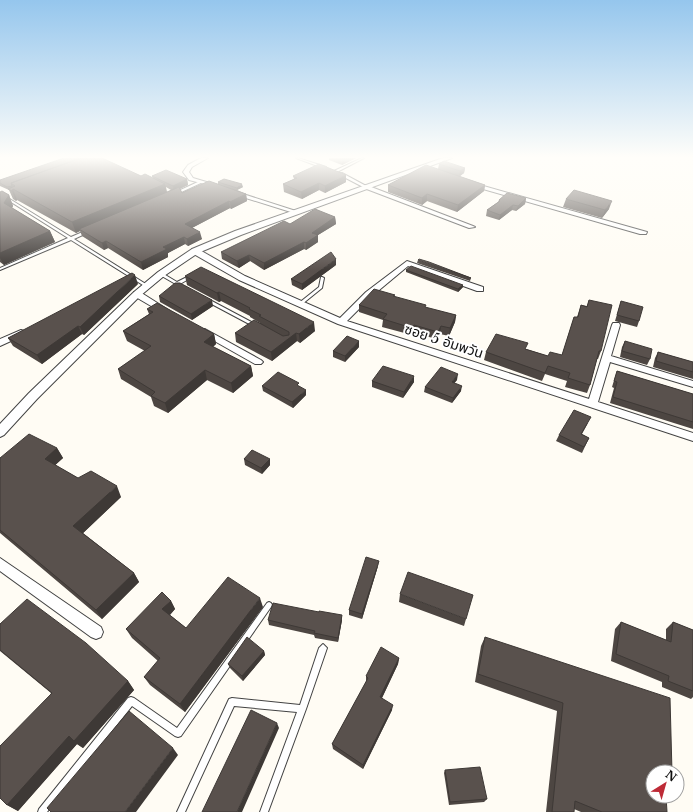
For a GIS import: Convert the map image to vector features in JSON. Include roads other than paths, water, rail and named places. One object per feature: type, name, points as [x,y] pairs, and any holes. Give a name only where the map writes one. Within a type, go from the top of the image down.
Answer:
[{"type":"street","points":[[245,196],[296,212]]},
{"type":"street","points":[[0,432],[33,396],[136,294],[161,274],[195,251],[238,233],[341,196]]},
{"type":"street","points":[[389,196],[471,227]]},
{"type":"street","points":[[514,196],[643,232]]},
{"type":"street","name":"ซอย 5 อัมพวัน","points":[[195,251],[242,278],[341,322],[693,437]]},
{"type":"street","points":[[341,322],[369,294],[407,263],[480,289]]},
{"type":"street","points":[[136,294],[177,317]]},
{"type":"street","points":[[593,404],[616,325]]},
{"type":"street","points":[[197,328],[258,362]]},
{"type":"street","points":[[0,343],[28,329]]},
{"type":"street","points":[[606,358],[693,384]]},
{"type":"street","points":[[0,564],[96,632]]},
{"type":"lane","points":[[2,196],[71,238],[130,278],[147,286]]},
{"type":"lane","points":[[0,269],[92,229]]},
{"type":"lane","points":[[177,284],[196,273]]},
{"type":"lane","points":[[161,274],[184,288]]},
{"type":"lane","points":[[300,304],[321,287],[322,278]]},
{"type":"lane","points":[[203,298],[262,329]]},
{"type":"lane","points":[[42,812],[131,701],[178,733],[269,605]]},
{"type":"lane","points":[[264,812],[323,648]]},
{"type":"lane","points":[[181,812],[232,702],[302,709]]}]
